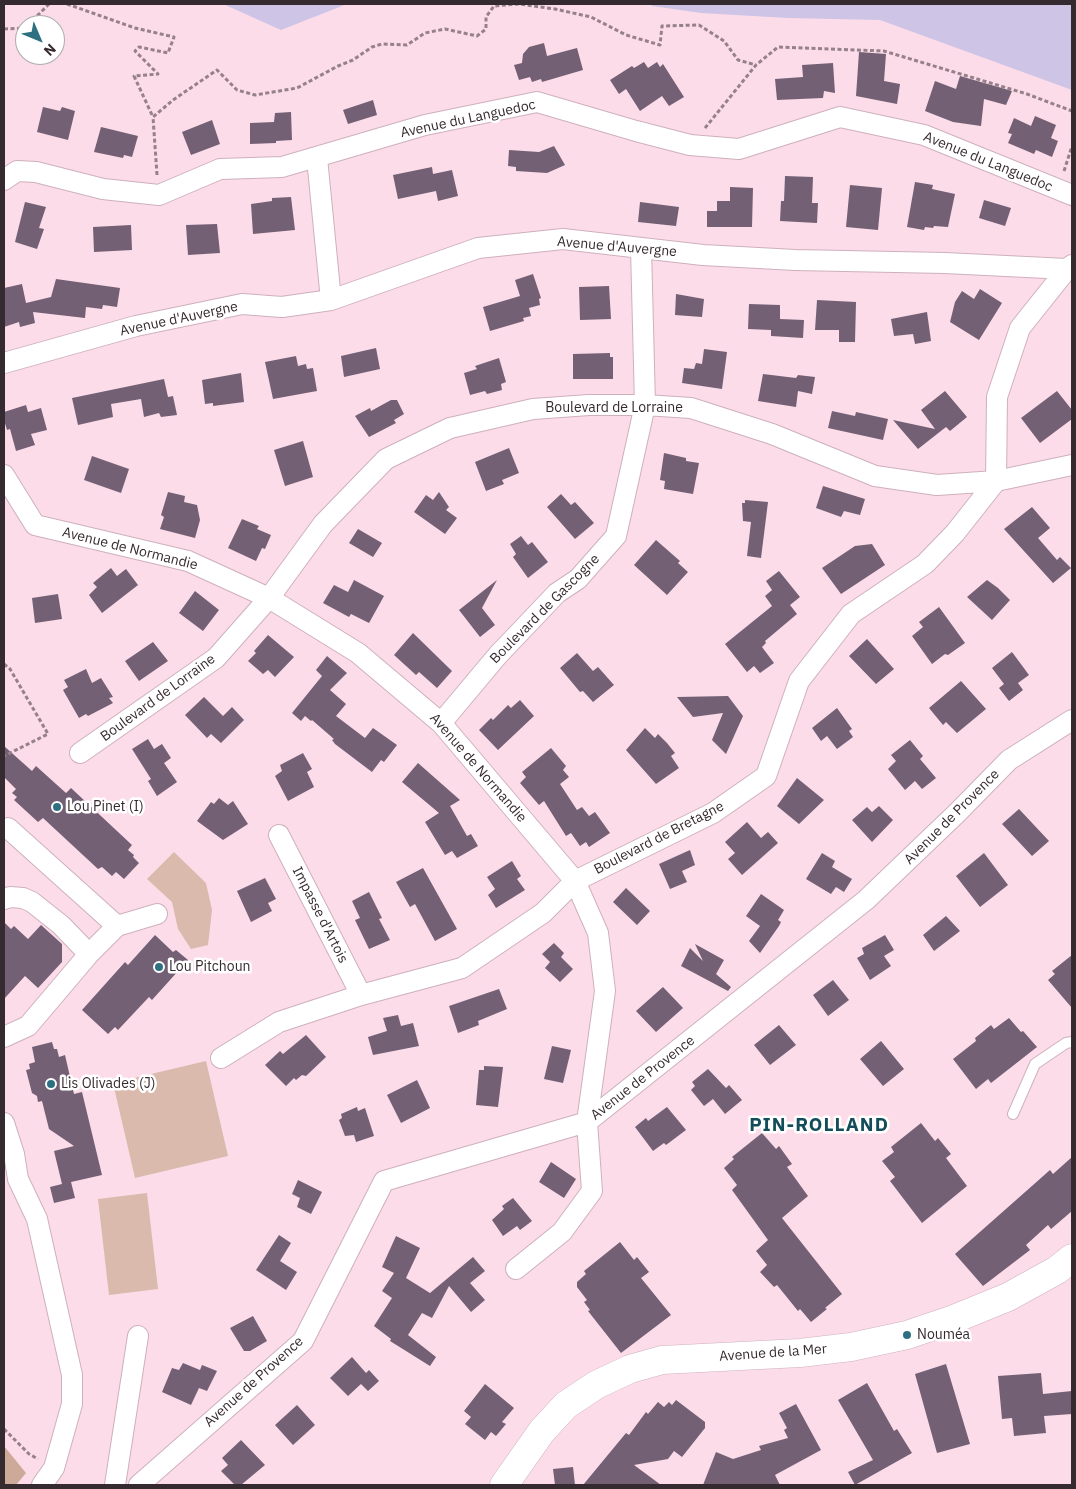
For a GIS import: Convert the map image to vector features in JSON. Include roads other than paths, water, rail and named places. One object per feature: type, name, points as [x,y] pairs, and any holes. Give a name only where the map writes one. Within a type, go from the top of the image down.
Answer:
[{"type":"street","name":"Avenue du Languedoc","points":[[4,180],[17,171],[36,172],[103,189],[159,195],[220,169],[282,167],[425,125],[537,102],[690,145],[739,149],[840,117],[924,135],[1065,193]]},
{"type":"street","points":[[317,158],[331,300]]},
{"type":"street","name":"Avenue d'Auvergne","points":[[4,363],[136,326],[242,304],[282,307],[331,300],[478,248],[563,239],[703,255],[795,260],[1070,267]]},
{"type":"street","name":"Boulevard de Gascogne","points":[[441,723],[498,655],[557,593],[578,579],[616,536],[645,405],[641,248]]},
{"type":"street","points":[[1070,267],[1020,328],[997,397],[996,481],[1072,465]]},
{"type":"street","name":"Boulevard de Lorraine","points":[[80,753],[216,658],[270,598],[323,524],[386,459],[450,428],[533,409],[589,405],[645,405],[691,408],[772,434],[875,476],[937,485],[996,481]]},
{"type":"street","name":"Avenue de Normandie","points":[[4,475],[35,525],[188,561],[270,598],[358,652],[441,723],[575,881],[598,933],[605,991],[587,1122],[592,1190],[562,1232],[516,1269]]},
{"type":"street","name":"Boulevard de Bretagne","points":[[221,1058],[279,1022],[361,995],[462,968],[543,913],[575,881],[713,813],[766,776],[799,681],[850,614],[925,564],[955,533],[996,481]]},
{"type":"street","name":"Avenue de Provence","points":[[139,1485],[303,1341],[384,1181],[587,1122],[866,900],[1009,760],[1072,720]]},
{"type":"street","points":[[8,828],[117,926]]},
{"type":"street","name":"Impasse d'Artois","points":[[279,835],[361,995]]},
{"type":"street","points":[[4,899],[10,897],[23,898],[32,902],[60,925],[89,954]]},
{"type":"street","points":[[4,1038],[28,1026],[89,954],[117,926],[157,914]]},
{"type":"street","points":[[4,1123],[14,1154],[11,1177],[37,1219],[72,1375],[72,1404],[54,1468],[42,1485]]},
{"type":"street","name":"Avenue de la Mer","points":[[504,1485],[542,1431],[566,1405],[596,1385],[630,1368],[662,1360],[800,1353],[850,1347],[907,1335],[954,1319],[1008,1297],[1057,1270],[1072,1258]]},
{"type":"street","points":[[115,1485],[138,1336]]},
{"type":"lane","points":[[1013,1114],[1035,1064],[1066,1043],[1072,1042]]},
{"type":"place","name":"Lou Pinet (I)","points":[[57,807]]},
{"type":"place","name":"Lou Pitchoun","points":[[159,967]]},
{"type":"place","name":"Lis Olivades (J)","points":[[51,1084]]},
{"type":"place","name":"Nouméa","points":[[907,1335]]},
{"type":"district","name":"PIN-ROLLAND","points":[[819,1126]]}]
